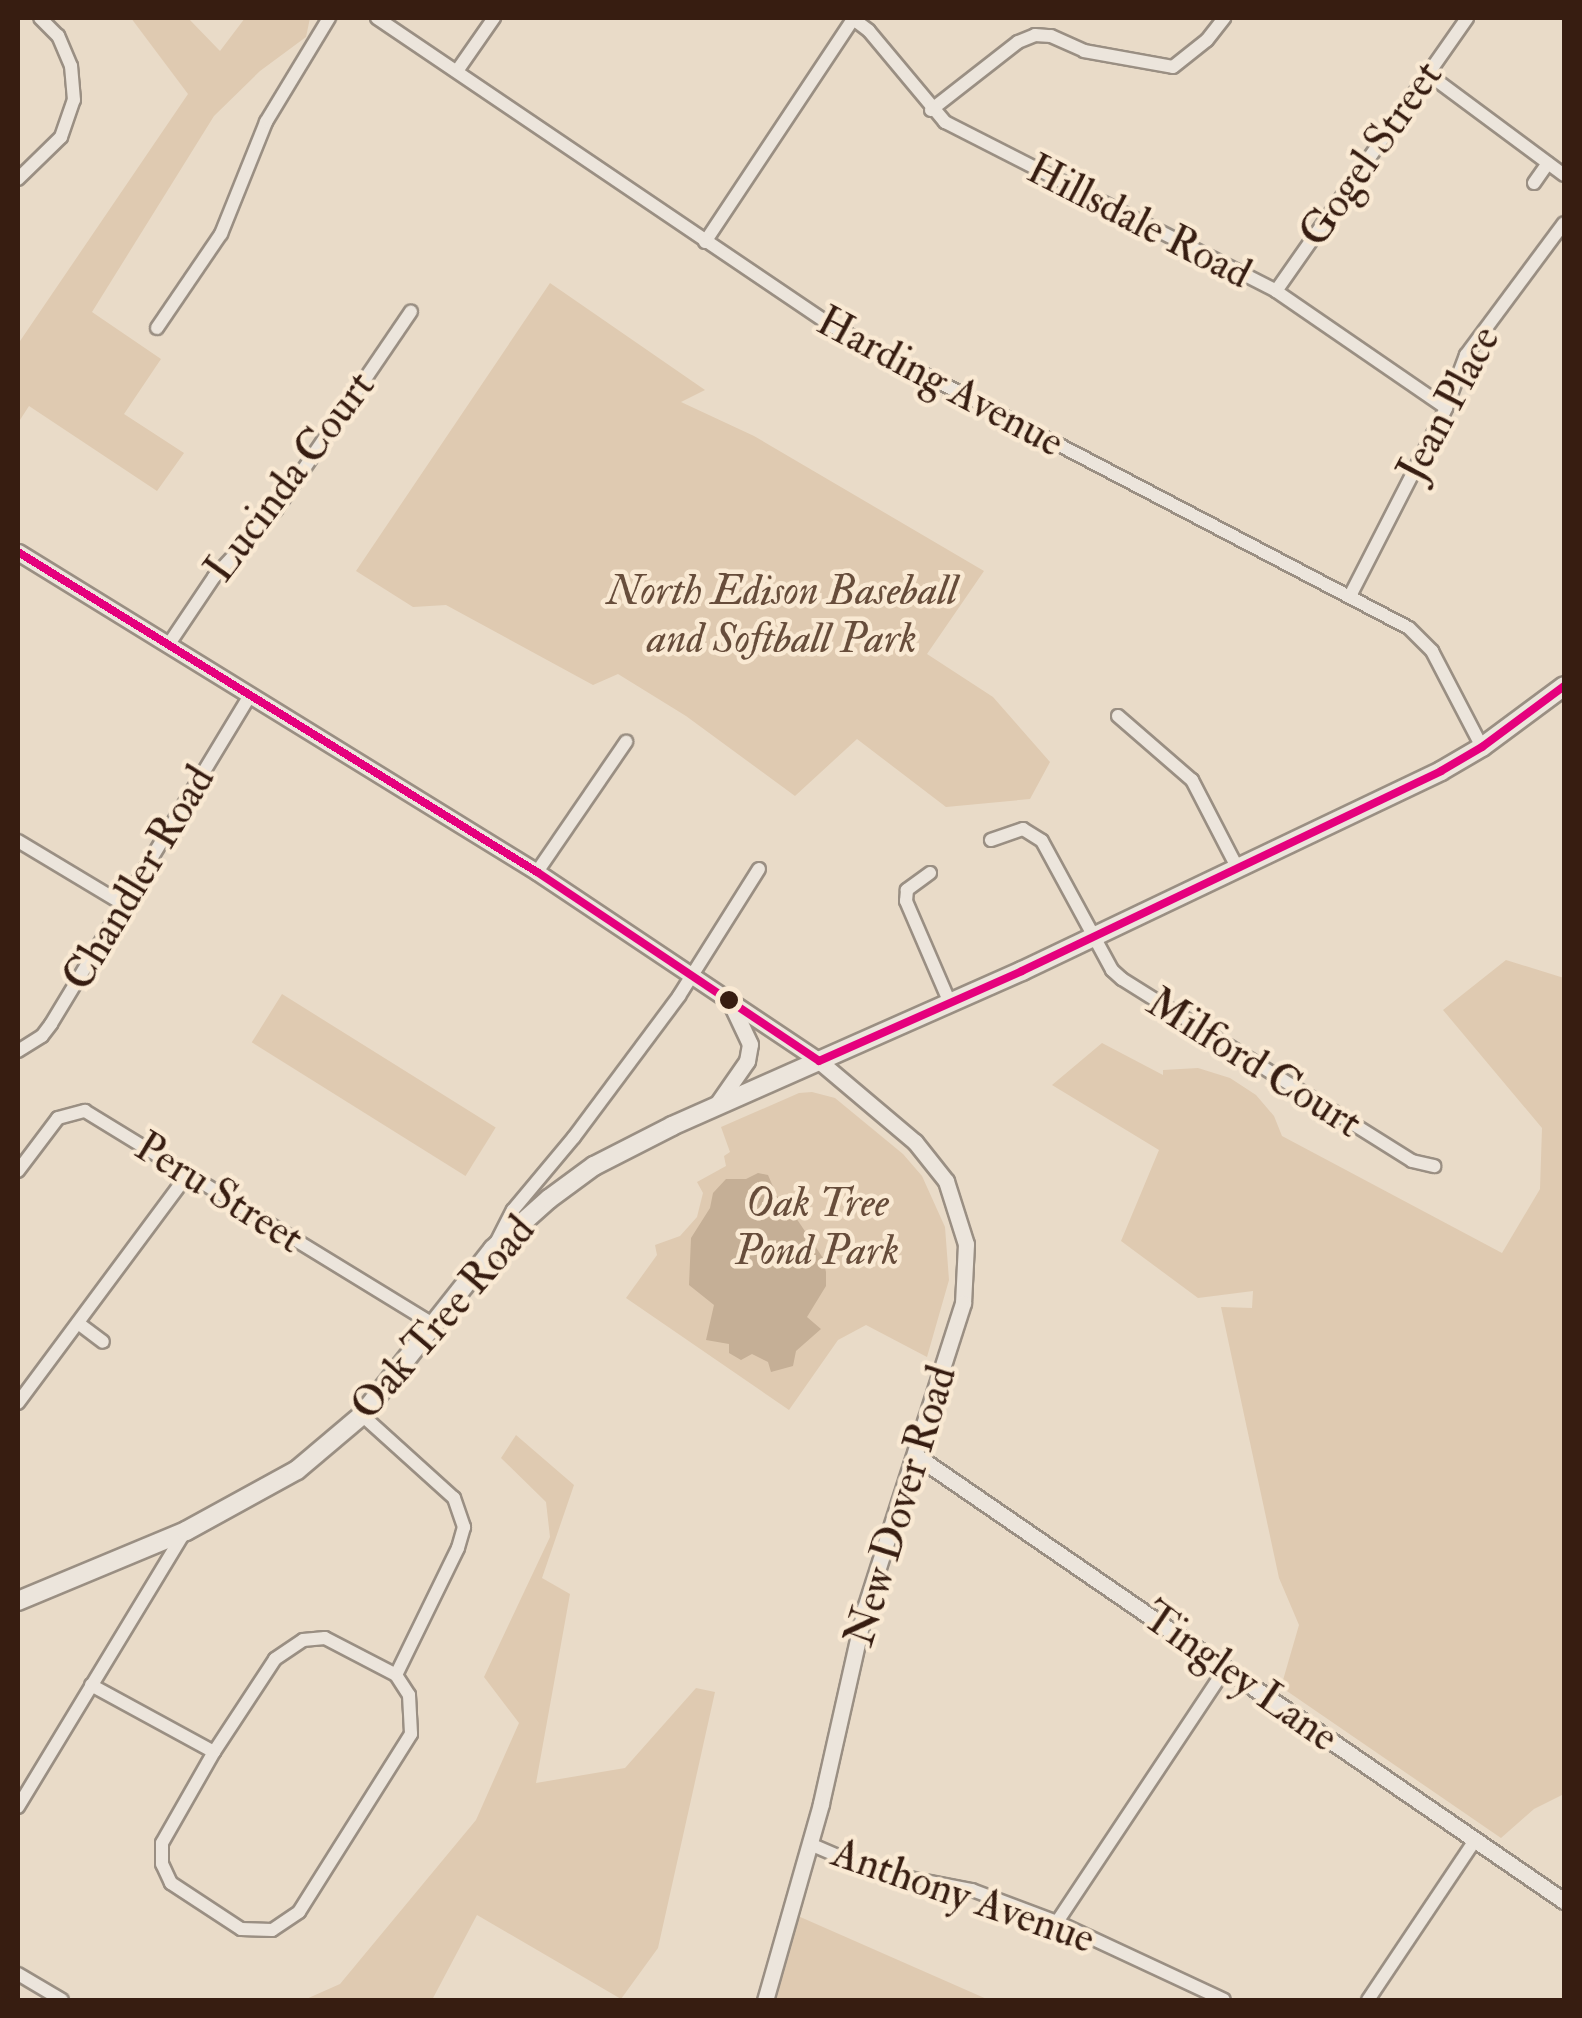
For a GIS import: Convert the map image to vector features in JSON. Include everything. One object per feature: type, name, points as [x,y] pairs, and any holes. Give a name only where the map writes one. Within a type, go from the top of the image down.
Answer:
[{"type":"main road","name":"Oak Tree Road","points":[[18,1602],[186,1531],[297,1470],[362,1416],[493,1250],[549,1198],[594,1166],[714,1107],[1093,938],[1238,868],[1482,747],[1564,686]]},
{"type":"street","points":[[18,179],[61,138],[74,100],[71,66],[58,36],[40,18]]},
{"type":"street","points":[[158,328],[222,234],[266,122],[328,18]]},
{"type":"street","name":"Harding Avenue","points":[[377,18],[832,326],[1350,596],[1426,642],[1482,747]]},
{"type":"street","points":[[456,71],[494,18]]},
{"type":"street","points":[[706,242],[852,18]]},
{"type":"street","name":"Hillsdale Road","points":[[852,18],[870,30],[931,110],[968,136],[1276,291],[1446,408]]},
{"type":"street","points":[[931,110],[1018,42],[1035,36],[1051,36],[1084,52],[1172,67],[1207,40],[1224,18]]},
{"type":"street","name":"Gogel Street","points":[[1276,291],[1467,18]]},
{"type":"street","points":[[1428,74],[1564,175]]},
{"type":"street","points":[[1534,184],[1548,163]]},
{"type":"street","name":"Jean Place","points":[[1350,596],[1446,408],[1472,346],[1564,224]]},
{"type":"street","name":"Lucinda Court","points":[[169,644],[214,578],[276,510],[411,311]]},
{"type":"street","name":"New Dover Road","points":[[18,552],[538,872],[819,1061],[924,1150],[946,1182],[961,1218],[968,1256],[963,1303],[866,1608],[810,1844],[765,2000]]},
{"type":"street","name":"Chandler Road","points":[[18,1051],[42,1036],[250,695]]},
{"type":"street","points":[[1118,716],[1192,780],[1238,868]]},
{"type":"street","points":[[538,872],[626,742]]},
{"type":"street","name":"Milford Court","points":[[990,840],[1023,829],[1042,841],[1112,970],[1141,993],[1412,1161],[1434,1166]]},
{"type":"street","points":[[18,841],[124,904]]},
{"type":"street","points":[[493,1250],[512,1210],[574,1137],[691,976],[759,869]]},
{"type":"street","points":[[930,873],[907,890],[906,901],[950,1003]]},
{"type":"street","points":[[714,1107],[747,1061],[750,1044],[730,1002]]},
{"type":"street","name":"Peru Street","points":[[18,1171],[58,1118],[86,1111],[434,1325]]},
{"type":"street","points":[[18,1403],[188,1174]]},
{"type":"street","points":[[78,1323],[104,1342]]},
{"type":"street","points":[[362,1416],[454,1498],[464,1527],[396,1675]]},
{"type":"street","name":"Tingley Lane","points":[[915,1454],[1564,1901]]},
{"type":"street","points":[[18,1807],[186,1531]]},
{"type":"street","points":[[303,1640],[336,1640],[396,1675],[412,1708],[406,1746],[298,1912],[272,1930],[236,1927],[178,1891],[162,1864],[165,1832],[275,1659],[303,1640]]},
{"type":"street","points":[[1057,1922],[1225,1669]]},
{"type":"street","points":[[91,1685],[214,1752]]},
{"type":"street","points":[[1368,2000],[1476,1840]]},
{"type":"street","name":"Anthony Avenue","points":[[810,1844],[873,1871],[972,1890],[1057,1922],[1224,2000]]},
{"type":"street","points":[[18,1974],[57,1999]]},
{"type":"green space","points":[[131,18],[188,18],[220,51],[245,18],[310,18],[306,37],[260,71],[214,116],[92,312],[161,359],[124,414],[184,453],[157,491],[29,406],[18,423],[18,344],[188,94]]},
{"type":"green space","name":"North Edison Baseball and Softball Park","points":[[550,283],[705,390],[681,402],[754,436],[984,571],[927,654],[993,697],[1050,762],[1030,799],[946,807],[857,739],[795,796],[686,716],[618,674],[593,685],[446,605],[413,607],[356,571]]},
{"type":"green space","points":[[1506,960],[1564,978],[1564,1794],[1534,1809],[1501,1838],[1281,1687],[1299,1625],[1279,1578],[1221,1307],[1252,1308],[1253,1291],[1198,1298],[1121,1241],[1159,1150],[1052,1085],[1102,1043],[1163,1075],[1163,1070],[1198,1068],[1230,1078],[1256,1095],[1274,1116],[1282,1136],[1502,1253],[1540,1189],[1542,1128],[1443,1010]]},
{"type":"green space","points":[[282,994],[496,1128],[466,1176],[252,1042]]},
{"type":"green space","name":"Oak Tree Pond Park","points":[[799,1093],[835,1098],[903,1154],[922,1176],[945,1227],[949,1280],[927,1357],[866,1325],[838,1340],[789,1410],[626,1298],[657,1255],[655,1245],[680,1236],[697,1217],[703,1193],[697,1182],[726,1166],[724,1156],[730,1152],[721,1127]]},
{"type":"green space","points":[[516,1435],[574,1485],[542,1578],[570,1594],[536,1783],[625,1768],[696,1688],[715,1692],[658,1948],[621,1999],[477,1915],[432,2000],[304,2000],[340,1984],[476,1820],[519,1723],[484,1677],[550,1537],[546,1502],[501,1458]]},
{"type":"green space","points":[[798,1916],[989,2000],[775,2000]]},
{"type":"shaded area","points":[[758,1173],[768,1175],[778,1198],[786,1203],[823,1258],[826,1272],[826,1286],[807,1317],[821,1329],[796,1351],[793,1366],[771,1372],[768,1362],[752,1354],[741,1360],[729,1353],[729,1344],[706,1340],[714,1305],[689,1285],[691,1238],[710,1208],[713,1193],[726,1179],[746,1179]]},
{"type":"transit line","points":[[18,552],[537,872],[819,1061]]},
{"type":"transit line","points":[[819,1061],[1022,971],[1441,771],[1482,747],[1564,686]]}]
